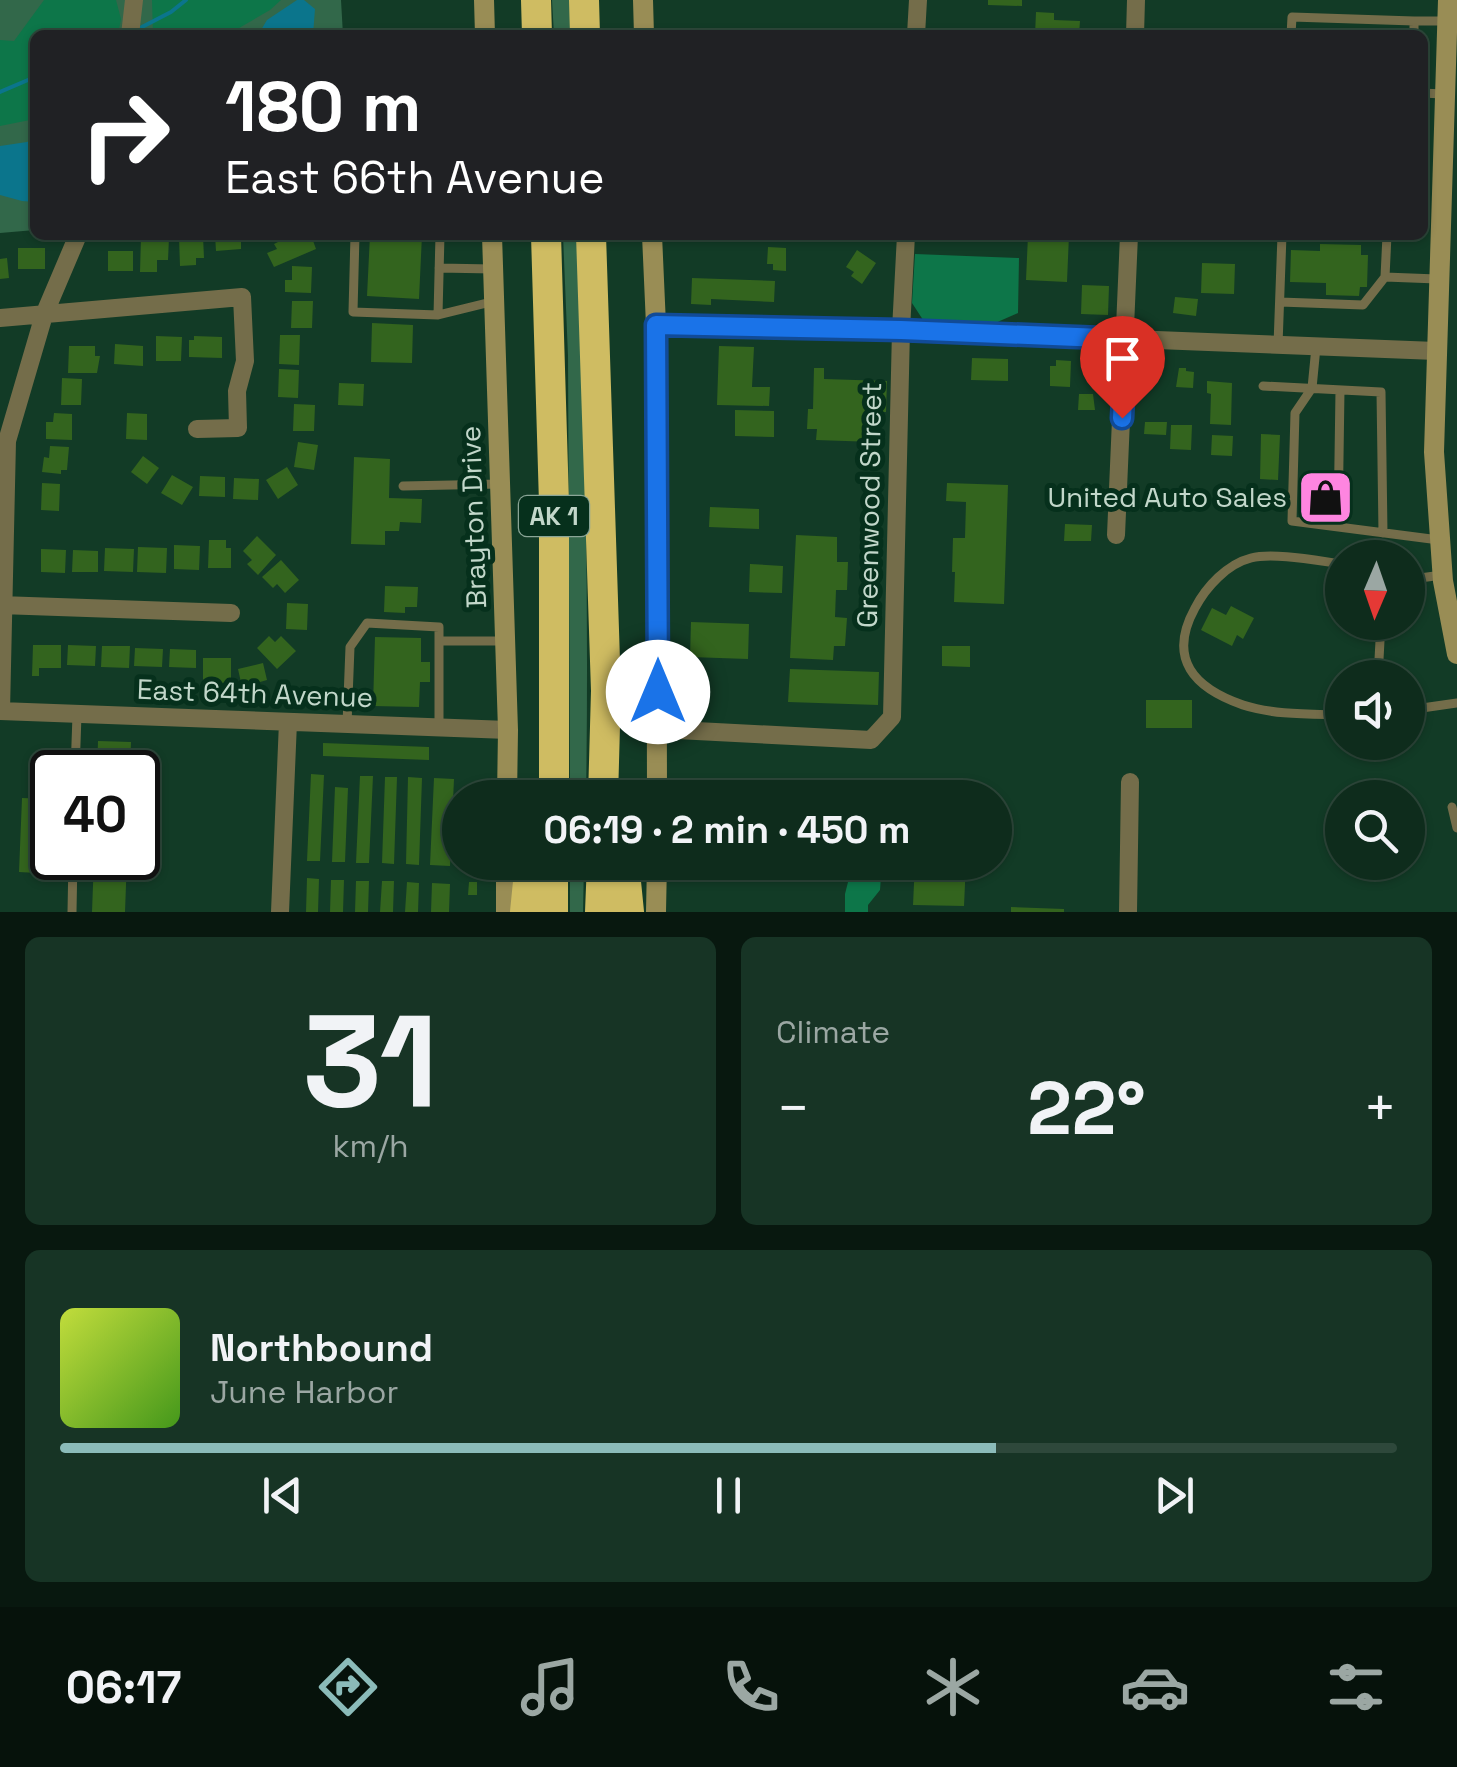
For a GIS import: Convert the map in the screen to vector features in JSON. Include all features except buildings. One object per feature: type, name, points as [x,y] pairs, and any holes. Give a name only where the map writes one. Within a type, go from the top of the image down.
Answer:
[{"type":"highway","points":[[536,0],[538,30]]},
{"type":"highway","points":[[584,0],[585,30]]},
{"type":"highway","name":"AK 1","points":[[546,240],[554,503],[554,780]]},
{"type":"highway","name":"AK 1","points":[[591,240],[606,691],[604,780]]},
{"type":"highway","points":[[535,780],[554,503]]},
{"type":"highway","points":[[606,691],[615,780]]},
{"type":"highway","points":[[526,912],[529,880]]},
{"type":"highway","points":[[553,912],[554,880]]},
{"type":"highway","points":[[600,912],[601,880]]},
{"type":"highway","points":[[626,880],[629,912]]},
{"type":"street","points":[[131,30],[134,0]]},
{"type":"street","points":[[484,0],[485,30]]},
{"type":"street","points":[[643,0],[644,30]]},
{"type":"street","points":[[916,30],[918,0]]},
{"type":"street","points":[[1135,30],[1136,0]]},
{"type":"street","points":[[1448,11],[1446,94],[1450,164],[1439,279],[1434,452],[1442,575],[1457,654]]},
{"type":"street","points":[[0,711],[7,441],[44,315],[76,240]]},
{"type":"street","name":"Brayton Drive","points":[[492,240],[507,780]]},
{"type":"street","points":[[652,240],[658,780]]},
{"type":"street","name":"Greenwood Street","points":[[658,729],[871,740],[892,717],[906,240]]},
{"type":"street","points":[[1116,535],[1129,240]]},
{"type":"street","points":[[0,318],[242,297],[245,361],[237,391],[238,428],[197,429]]},
{"type":"street","points":[[656,325],[1436,350]]},
{"type":"street","points":[[2,605],[232,613]]},
{"type":"street","name":"East 64th Avenue","points":[[0,711],[508,730]]},
{"type":"street","points":[[280,912],[288,722]]},
{"type":"street","points":[[1128,912],[1130,782]]},
{"type":"street","points":[[506,880],[506,912]]},
{"type":"street","points":[[656,912],[657,880]]},
{"type":"lane","points":[[1291,30],[1292,16],[1414,20],[1448,11]]},
{"type":"lane","points":[[1414,20],[1414,30]]},
{"type":"lane","points":[[1428,93],[1446,94]]},
{"type":"lane","points":[[355,240],[353,312],[438,314],[494,301]]},
{"type":"lane","points":[[438,314],[440,240]]},
{"type":"lane","points":[[1278,345],[1282,240]]},
{"type":"lane","points":[[1280,302],[1363,304],[1385,277],[1387,240]]},
{"type":"lane","points":[[439,268],[493,269]]},
{"type":"lane","points":[[1385,277],[1439,279]]},
{"type":"lane","points":[[1316,346],[1312,388],[1296,412],[1292,520],[1439,540]]},
{"type":"lane","points":[[1264,386],[1381,392],[1384,533]]},
{"type":"lane","points":[[1338,526],[1340,390]]},
{"type":"lane","points":[[403,486],[500,484]]},
{"type":"lane","points":[[1325,562],[1251,558],[1231,568],[1205,590],[1190,616],[1184,638],[1184,660],[1204,686],[1244,705],[1325,714]]},
{"type":"lane","points":[[1425,576],[1442,575]]},
{"type":"lane","points":[[346,724],[350,647],[366,623],[438,627],[439,727]]},
{"type":"lane","points":[[439,641],[505,641]]},
{"type":"lane","points":[[1425,708],[1457,703]]},
{"type":"lane","points":[[76,750],[77,714]]},
{"type":"lane","points":[[1452,807],[1457,828]]},
{"type":"lane","points":[[72,912],[73,880]]},
{"type":"green space","points":[[0,0],[341,0],[343,30],[30,30],[30,230],[0,233]]},
{"type":"green space","points":[[44,0],[116,0],[121,19],[119,30],[30,30],[30,120],[0,126],[0,40],[14,41]]},
{"type":"green space","points":[[152,0],[281,0],[236,30],[153,30]]},
{"type":"green space","points":[[552,0],[570,0],[571,30],[554,30]]},
{"type":"green space","points":[[563,240],[579,240],[586,516],[586,780],[570,780],[568,356]]},
{"type":"green space","points":[[915,254],[1019,258],[1018,313],[986,327],[927,326],[912,303]]},
{"type":"green space","points":[[570,880],[584,880],[583,912],[570,912]]},
{"type":"green space","points":[[848,880],[881,880],[880,890],[868,905],[868,912],[845,912]]},
{"type":"water","points":[[297,0],[304,0],[315,9],[313,30],[261,30],[267,20]]},
{"type":"water","points":[[30,140],[30,202],[0,195],[0,146]]},
{"type":"waterway","points":[[142,27],[186,0]]},
{"type":"waterway","points":[[0,92],[30,79]]},
{"type":"place","name":"United Auto Sales","points":[[1326,497]]},
{"type":"route","points":[[658,692],[656,325],[1126,339],[1122,418]]}]
